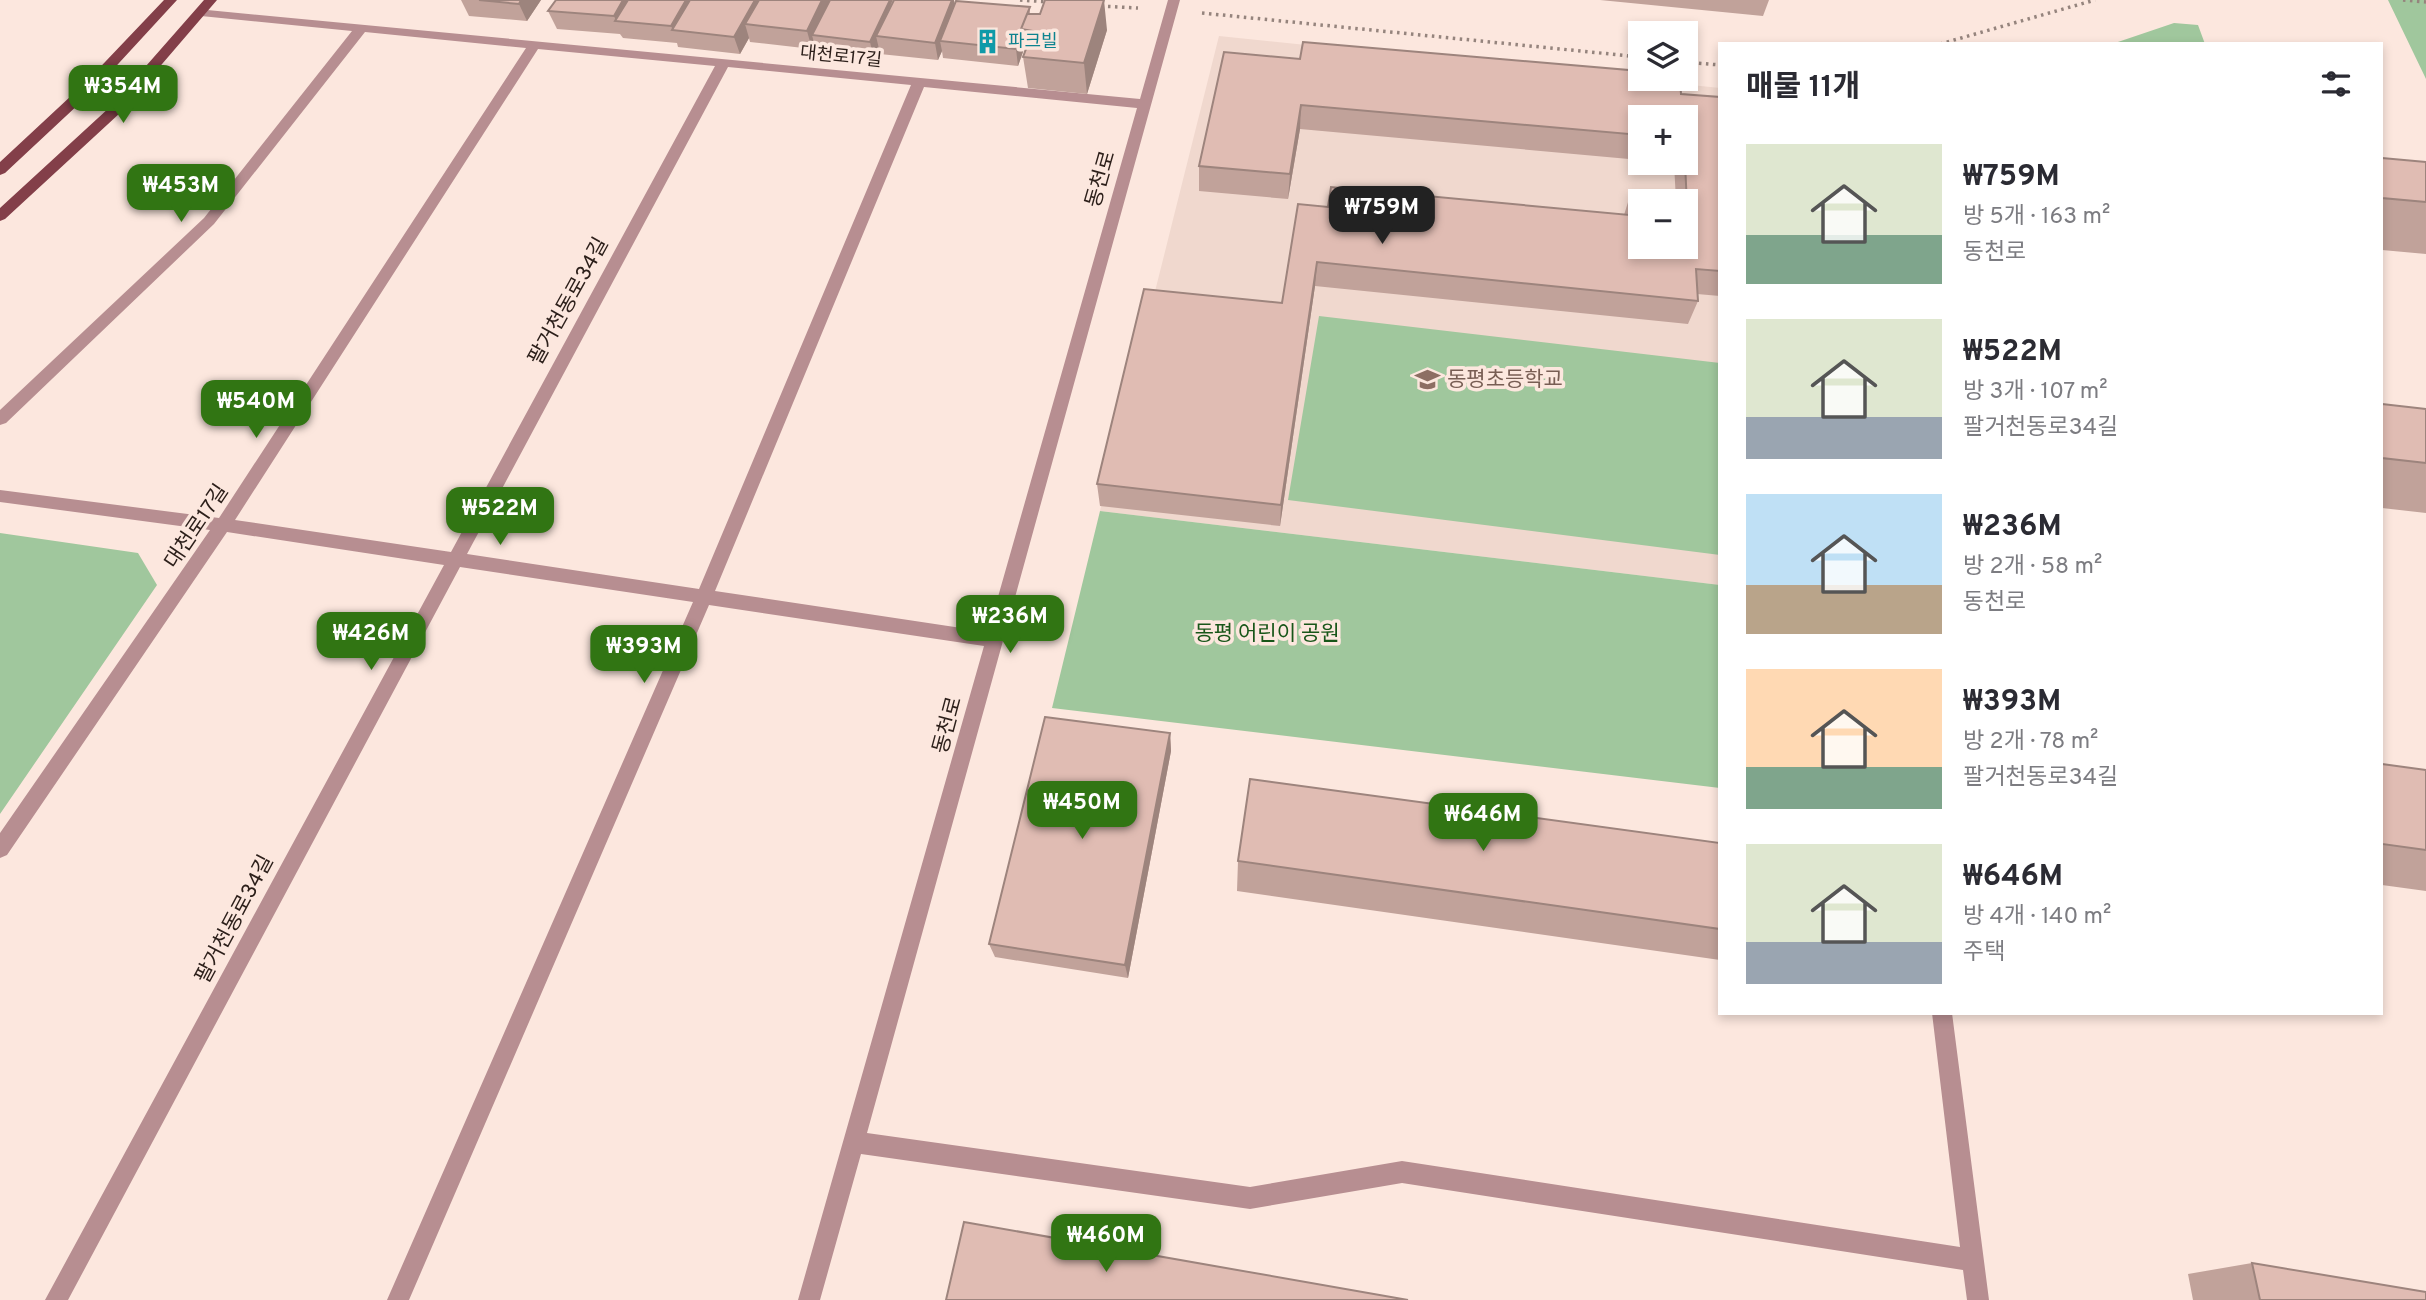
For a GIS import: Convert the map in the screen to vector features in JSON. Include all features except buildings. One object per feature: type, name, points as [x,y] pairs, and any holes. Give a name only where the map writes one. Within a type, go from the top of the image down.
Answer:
[{"type":"main road","points":[[0,170],[91,85],[171,0]]},
{"type":"main road","points":[[0,216],[115,110],[211,0]]},
{"type":"street","name":"동천로","points":[[809,1300],[1173,5]]},
{"type":"street","name":"대천로17길","points":[[201,12],[1144,104]]},
{"type":"street","points":[[0,419],[209,221],[361,28]]},
{"type":"street","name":"대천로17길","points":[[0,849],[222,525],[534,45]]},
{"type":"street","name":"팔거천동로34길","points":[[56,1300],[453,559],[723,64]]},
{"type":"street","points":[[398,1300],[704,596],[919,83]]},
{"type":"street","points":[[0,496],[222,525],[994,640]]},
{"type":"street","points":[[1942,1015],[1978,1300]]},
{"type":"street","points":[[855,1142],[1250,1198],[1402,1172],[1973,1260]]},
{"type":"path","points":[[1020,0],[1061,3]]},
{"type":"path","points":[[1947,42],[2095,0]]},
{"type":"path","points":[[2403,0],[2426,2]]},
{"type":"path","points":[[1089,5],[1173,5],[1628,56]]},
{"type":"path","points":[[1698,63],[1718,65]]},
{"type":"shaded area","name":"동평초등학교","points":[[1219,36],[1628,78],[1628,91],[1698,91],[1698,86],[1718,88],[1718,585],[1100,511]]},
{"type":"green space","points":[[2388,0],[2426,0],[2426,79]]},
{"type":"green space","points":[[2174,23],[2198,25],[2204,42],[2118,42]]},
{"type":"green space","points":[[1319,316],[1718,363],[1718,555],[1288,500]]},
{"type":"green space","name":"동평 어린이 공원","points":[[1100,511],[1718,585],[1718,788],[1052,708]]},
{"type":"green space","points":[[0,533],[138,553],[157,585],[0,814]]},
{"type":"place","name":"파크빌","points":[[988,41]]},
{"type":"place","name":"동평초등학교","points":[[1427,379]]}]
